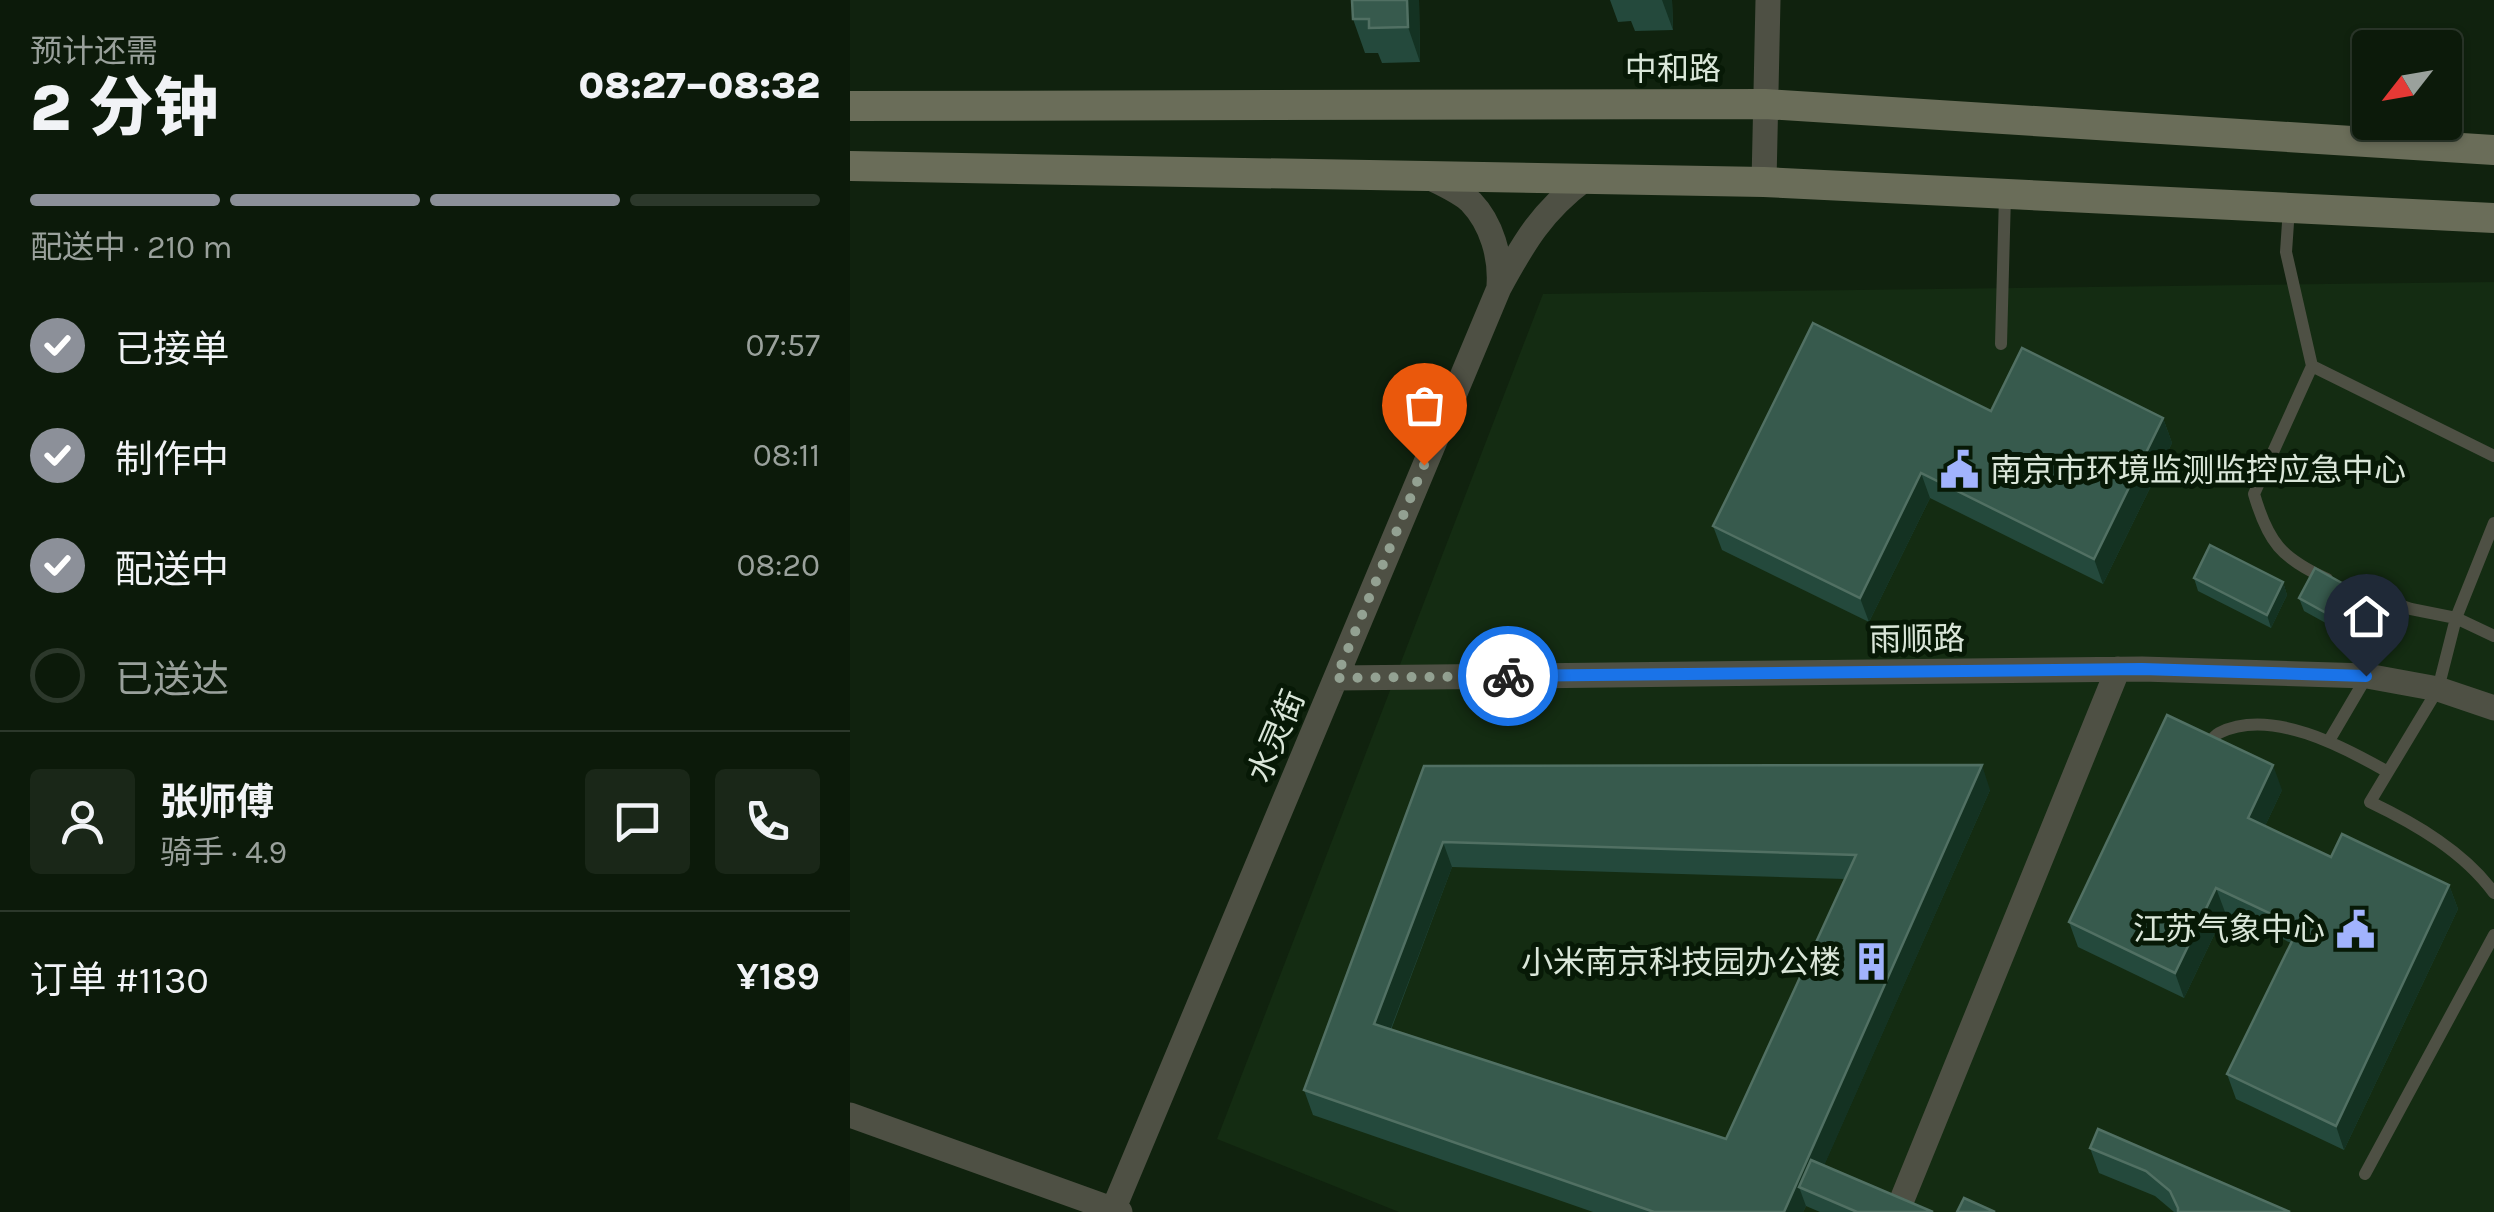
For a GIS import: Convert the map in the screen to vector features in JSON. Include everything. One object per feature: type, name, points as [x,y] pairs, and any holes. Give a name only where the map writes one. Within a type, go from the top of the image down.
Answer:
[{"type":"main road","name":"中和路","points":[[850,106],[1765,104],[2494,150]]},
{"type":"main road","points":[[850,166],[1764,182],[2494,218]]},
{"type":"street","points":[[1764,182],[1768,0]]},
{"type":"street","points":[[1429,177],[1470,201],[1491,232],[1500,267],[1499,288]]},
{"type":"street","name":"水灵街","points":[[1117,1211],[1499,288],[1532,229],[1559,198],[1585,180]]},
{"type":"street","points":[[1897,1212],[2118,670]]},
{"type":"street","name":"雨顺路","points":[[1336,678],[2118,670],[2366,676],[2438,688],[2494,708]]},
{"type":"street","points":[[850,1115],[1117,1211]]},
{"type":"lane","points":[[2000,344],[2005,194]]},
{"type":"lane","points":[[2289,208],[2286,252],[2312,366],[2254,494],[2264,528],[2294,564],[2362,594],[2456,618],[2494,636]]},
{"type":"lane","points":[[2312,366],[2494,456]]},
{"type":"lane","points":[[2494,523],[2456,618],[2438,688],[2370,802],[2396,814],[2454,853],[2481,875],[2494,893]]},
{"type":"lane","points":[[2330,740],[2366,676]]},
{"type":"lane","points":[[2202,752],[2218,733],[2252,726],[2292,729],[2330,740],[2388,772]]},
{"type":"lane","points":[[2365,1174],[2494,935]]},
{"type":"shaded area","points":[[2494,282],[2494,1212],[1399,1212],[1217,1139],[1543,294]]},
{"type":"building","points":[[1352,0],[1407,0],[1408,27],[1369,28],[1369,19],[1353,19]]},
{"type":"building","name":"南京市环境监测监控应急中心","points":[[1813,323],[1991,411],[2022,348],[2163,418],[2094,559],[1921,473],[1860,598],[1713,526]]},
{"type":"building","points":[[2210,545],[2283,582],[2267,615],[2194,578]]},
{"type":"building","points":[[2315,568],[2383,606],[2366,635],[2299,598]]},
{"type":"building","name":"江苏气象中心","points":[[2167,715],[2273,765],[2248,818],[2331,857],[2342,834],[2449,885],[2336,1126],[2227,1074],[2299,927],[2216,888],[2175,973],[2069,922]]},
{"type":"building","name":"小米南京科技园办公楼","points":[[1982,765],[1784,1212],[1654,1212],[1304,1090],[1424,766]],"holes":[[[1443,842],[1856,855],[1726,1139],[1374,1024]]]},
{"type":"building","points":[[2098,1129],[2290,1212],[2178,1212],[2170,1191],[2146,1171],[2090,1148]]},
{"type":"building","points":[[1811,1160],[1933,1212],[1857,1212],[1799,1187]]},
{"type":"building","points":[[1964,1198],[1995,1212],[1957,1212]]},
{"type":"way so far","points":[[1424,465],[1336,678],[1508,676]]},
{"type":"place","name":"南京市环境监测监控应急中心","points":[[1960,470]]},
{"type":"place","name":"江苏气象中心","points":[[2355,929]]},
{"type":"place","name":"小米南京科技园办公楼","points":[[1871,962]]},
{"type":"route","points":[[1508,676],[2142,669],[2366,676]]}]
